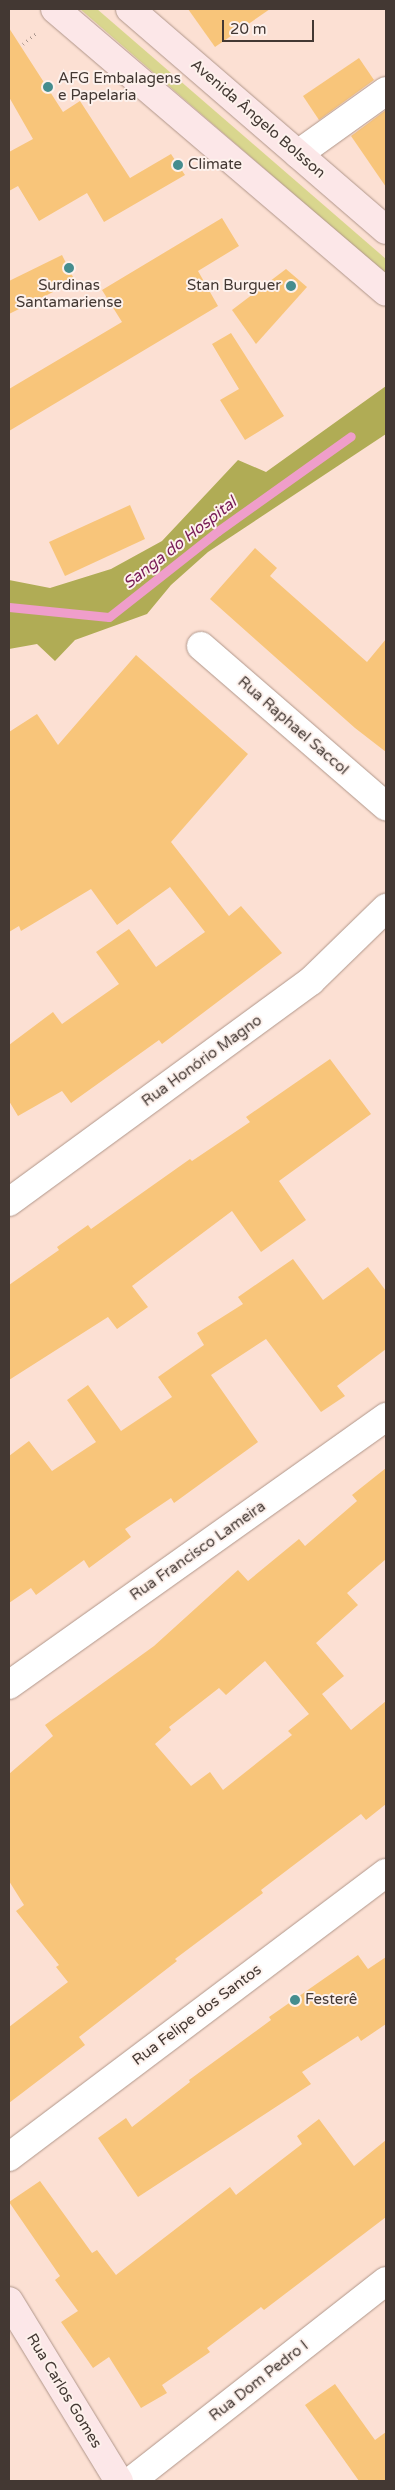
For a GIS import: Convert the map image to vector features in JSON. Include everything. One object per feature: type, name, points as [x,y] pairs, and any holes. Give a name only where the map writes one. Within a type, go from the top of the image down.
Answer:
[{"type":"main road","name":"Avenida Ângelo Bolsson","points":[[130,9],[386,230]]},
{"type":"main road","points":[[50,18],[386,292]]},
{"type":"main road","name":"Rua Carlos Gomes","points":[[9,2301],[119,2481]]},
{"type":"street","points":[[298,154],[386,91]]},
{"type":"street","name":"Rua Raphael Saccol","points":[[201,646],[386,806]]},
{"type":"street","name":"Rua Honório Magno","points":[[9,1201],[311,981],[386,908]]},
{"type":"street","name":"Rua Francisco Lameira","points":[[9,1685],[386,1417]]},
{"type":"street","name":"Rua Felipe dos Santos","points":[[9,2157],[386,1873]]},
{"type":"street","name":"Rua Dom Pedro I","points":[[131,2481],[386,2281]]},
{"type":"path","points":[[23,44],[50,18]]},
{"type":"shaded area","points":[[80,9],[97,9],[386,259],[386,274]]},
{"type":"shaded area","points":[[386,386],[386,434],[208,552],[171,585],[147,614],[75,640],[55,661],[37,644],[9,649],[9,580],[50,588],[111,569],[162,541],[238,460],[266,472]]},
{"type":"building","points":[[188,9],[270,9],[215,47]]},
{"type":"building","points":[[9,28],[63,112],[80,101],[130,178],[171,154],[185,175],[104,222],[87,193],[39,221],[18,186],[9,191],[9,152],[33,139],[9,97]]},
{"type":"building","points":[[359,58],[374,80],[319,120],[303,96]]},
{"type":"building","points":[[386,110],[386,187],[351,136]]},
{"type":"building","points":[[222,218],[239,246],[198,271],[218,306],[9,431],[9,389],[122,322],[102,290]]},
{"type":"building","points":[[62,255],[75,281],[9,314],[9,281]]},
{"type":"building","points":[[286,269],[307,287],[256,344],[232,310]]},
{"type":"building","points":[[231,333],[284,416],[245,440],[220,400],[239,389],[212,344]]},
{"type":"building","points":[[130,505],[145,539],[65,576],[49,542]]},
{"type":"building","points":[[255,548],[277,568],[270,576],[367,662],[386,639],[386,752],[355,728],[210,599]]},
{"type":"building","points":[[136,655],[248,754],[171,842],[229,916],[241,906],[282,953],[162,1044],[159,1040],[71,1103],[62,1091],[18,1116],[9,1101],[9,1045],[53,1012],[62,1024],[119,984],[96,952],[129,929],[156,967],[205,932],[170,887],[117,925],[91,889],[21,931],[19,926],[9,932],[9,732],[37,714],[58,745]]},
{"type":"building","points":[[330,1059],[371,1114],[279,1181],[306,1220],[261,1252],[232,1211],[132,1286],[148,1307],[117,1329],[108,1317],[9,1380],[9,1285],[59,1250],[57,1247],[88,1225],[91,1229],[190,1159],[192,1161],[250,1122],[246,1117]]},
{"type":"building","points":[[293,1259],[323,1300],[368,1267],[386,1291],[386,1349],[337,1386],[345,1396],[321,1412],[266,1339],[211,1375],[258,1442],[174,1503],[171,1498],[125,1529],[131,1537],[89,1568],[84,1560],[36,1595],[31,1588],[9,1603],[9,1456],[29,1441],[52,1471],[96,1442],[67,1400],[88,1385],[121,1431],[172,1397],[158,1377],[204,1345],[197,1333],[243,1304],[238,1297]]},
{"type":"building","points":[[386,1468],[386,1559],[347,1593],[358,1605],[316,1643],[344,1676],[322,1694],[351,1730],[386,1701],[386,1804],[366,1820],[361,1814],[261,1890],[263,1893],[175,1959],[177,1961],[79,2037],[85,2045],[9,2103],[9,2027],[68,1982],[56,1967],[59,1965],[16,1911],[24,1905],[9,1881],[9,1774],[53,1736],[45,1725],[154,1646],[238,1570],[248,1581],[299,1539],[305,1546],[357,1501],[352,1495]],"holes":[[[265,1661],[309,1714],[288,1731],[292,1735],[223,1790],[210,1772],[191,1786],[155,1744],[171,1730],[169,1727],[219,1688],[226,1695]]]},
{"type":"building","points":[[358,1955],[368,1969],[386,1957],[386,2024],[361,2041],[358,2036],[302,2072],[311,2084],[138,2197],[98,2138],[126,2118],[132,2127],[190,2082],[189,2080],[271,2020],[269,2017]]},
{"type":"building","points":[[319,2119],[354,2166],[386,2140],[386,2217],[264,2310],[261,2307],[207,2348],[210,2352],[162,2385],[167,2393],[141,2408],[109,2357],[93,2368],[61,2322],[78,2311],[55,2280],[60,2276],[9,2202],[40,2181],[92,2253],[97,2250],[116,2275],[230,2187],[236,2195],[302,2144],[297,2136]]},
{"type":"building","points":[[335,2384],[375,2440],[386,2432],[386,2481],[359,2481],[305,2405]]},
{"type":"waterway","name":"Sanga do Hospital","points":[[9,607],[109,617],[218,531],[351,436]]},
{"type":"place","name":"AFG Embalagens e Papelaria","points":[[48,87]]},
{"type":"place","name":"Climate","points":[[178,165]]},
{"type":"place","name":"Surdinas Santamariense","points":[[69,268]]},
{"type":"place","name":"Stan Burguer","points":[[291,286]]},
{"type":"place","name":"Festerê","points":[[295,2000]]}]
